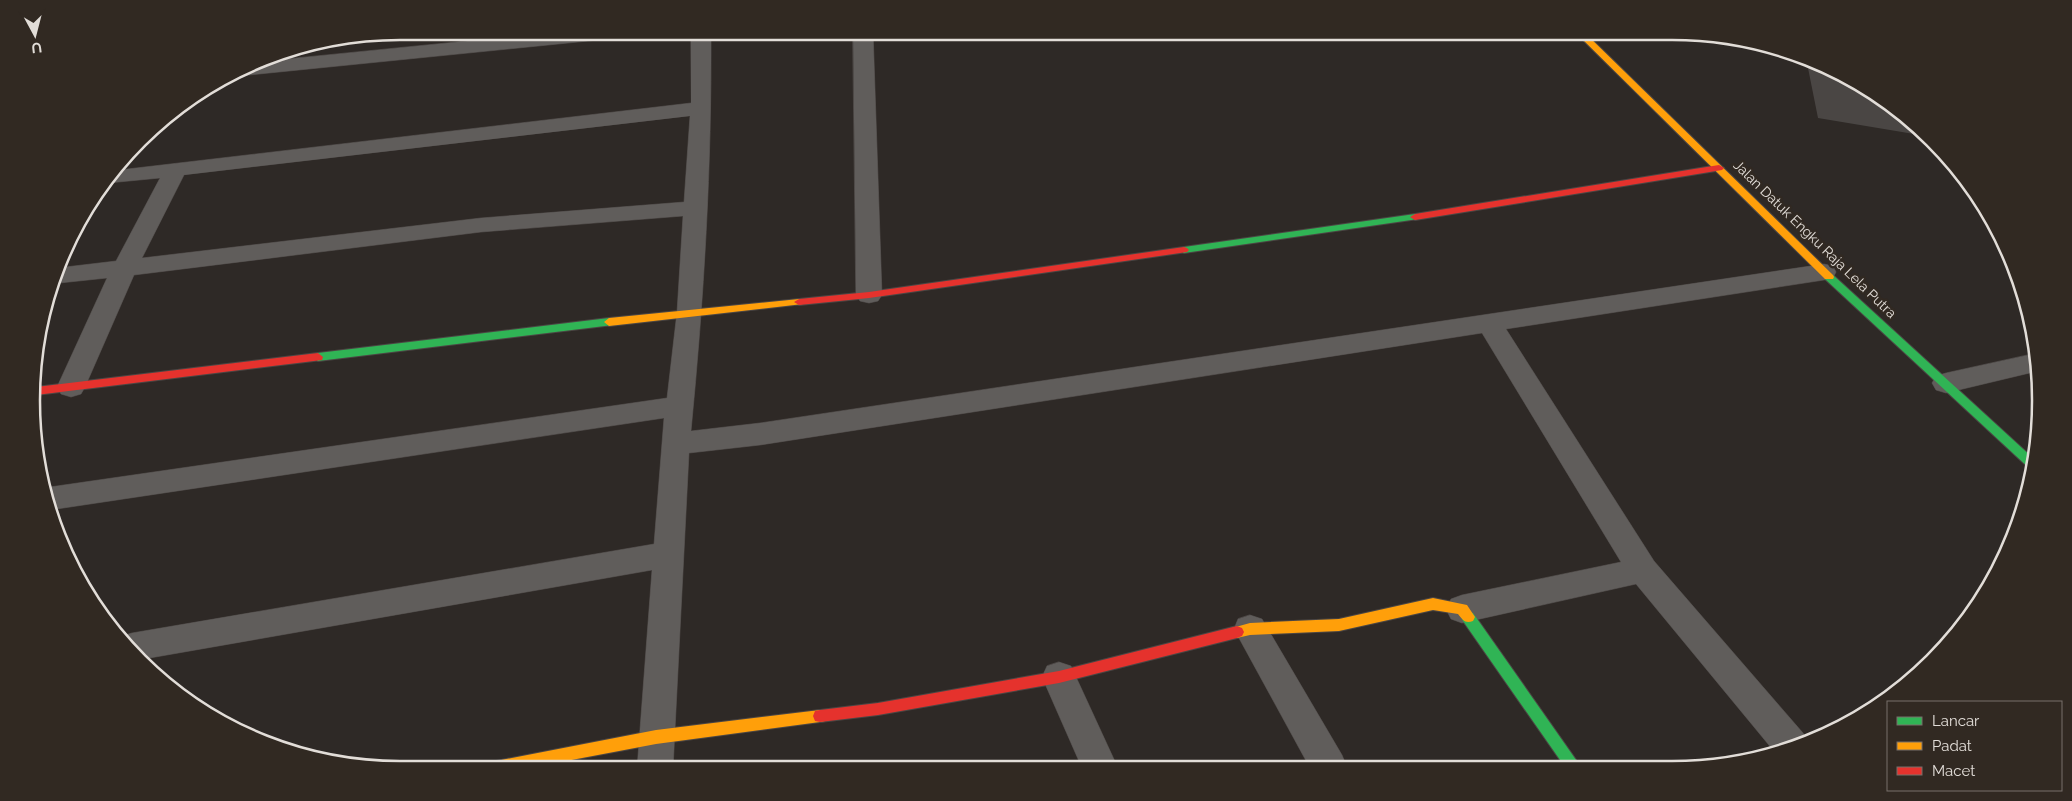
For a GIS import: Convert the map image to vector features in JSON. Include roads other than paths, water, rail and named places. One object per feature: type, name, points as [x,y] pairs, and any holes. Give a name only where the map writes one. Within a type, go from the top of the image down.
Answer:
[{"type":"street","points":[[291,57],[512,40]]},
{"type":"street","points":[[655,753],[675,444],[690,312],[701,108],[701,40]]},
{"type":"street","points":[[863,40],[869,295]]},
{"type":"street","name":"Jalan Datuk Engku Raja Lela Putra","points":[[1587,40],[1630,85],[1719,168],[1824,272],[1946,382],[2027,459]]},
{"type":"street","points":[[119,175],[701,108]]},
{"type":"street","points":[[40,390],[690,312],[869,295],[1413,217],[1719,168]]},
{"type":"street","points":[[70,387],[124,269],[176,169]]},
{"type":"street","points":[[62,276],[481,225],[696,208]]},
{"type":"street","points":[[675,444],[760,434],[1824,272]]},
{"type":"street","points":[[1488,322],[1643,570],[1788,742]]},
{"type":"street","points":[[1946,382],[2030,364]]},
{"type":"street","points":[[53,498],[679,406]]},
{"type":"street","points":[[137,646],[668,554]]},
{"type":"street","points":[[575,761],[655,753],[878,709],[1059,677],[1250,629],[1339,626],[1433,604],[1462,609],[1643,570]]},
{"type":"street","points":[[1462,609],[1570,761]]},
{"type":"street","points":[[1250,629],[1325,761]]},
{"type":"street","points":[[1059,677],[1097,761]]}]
